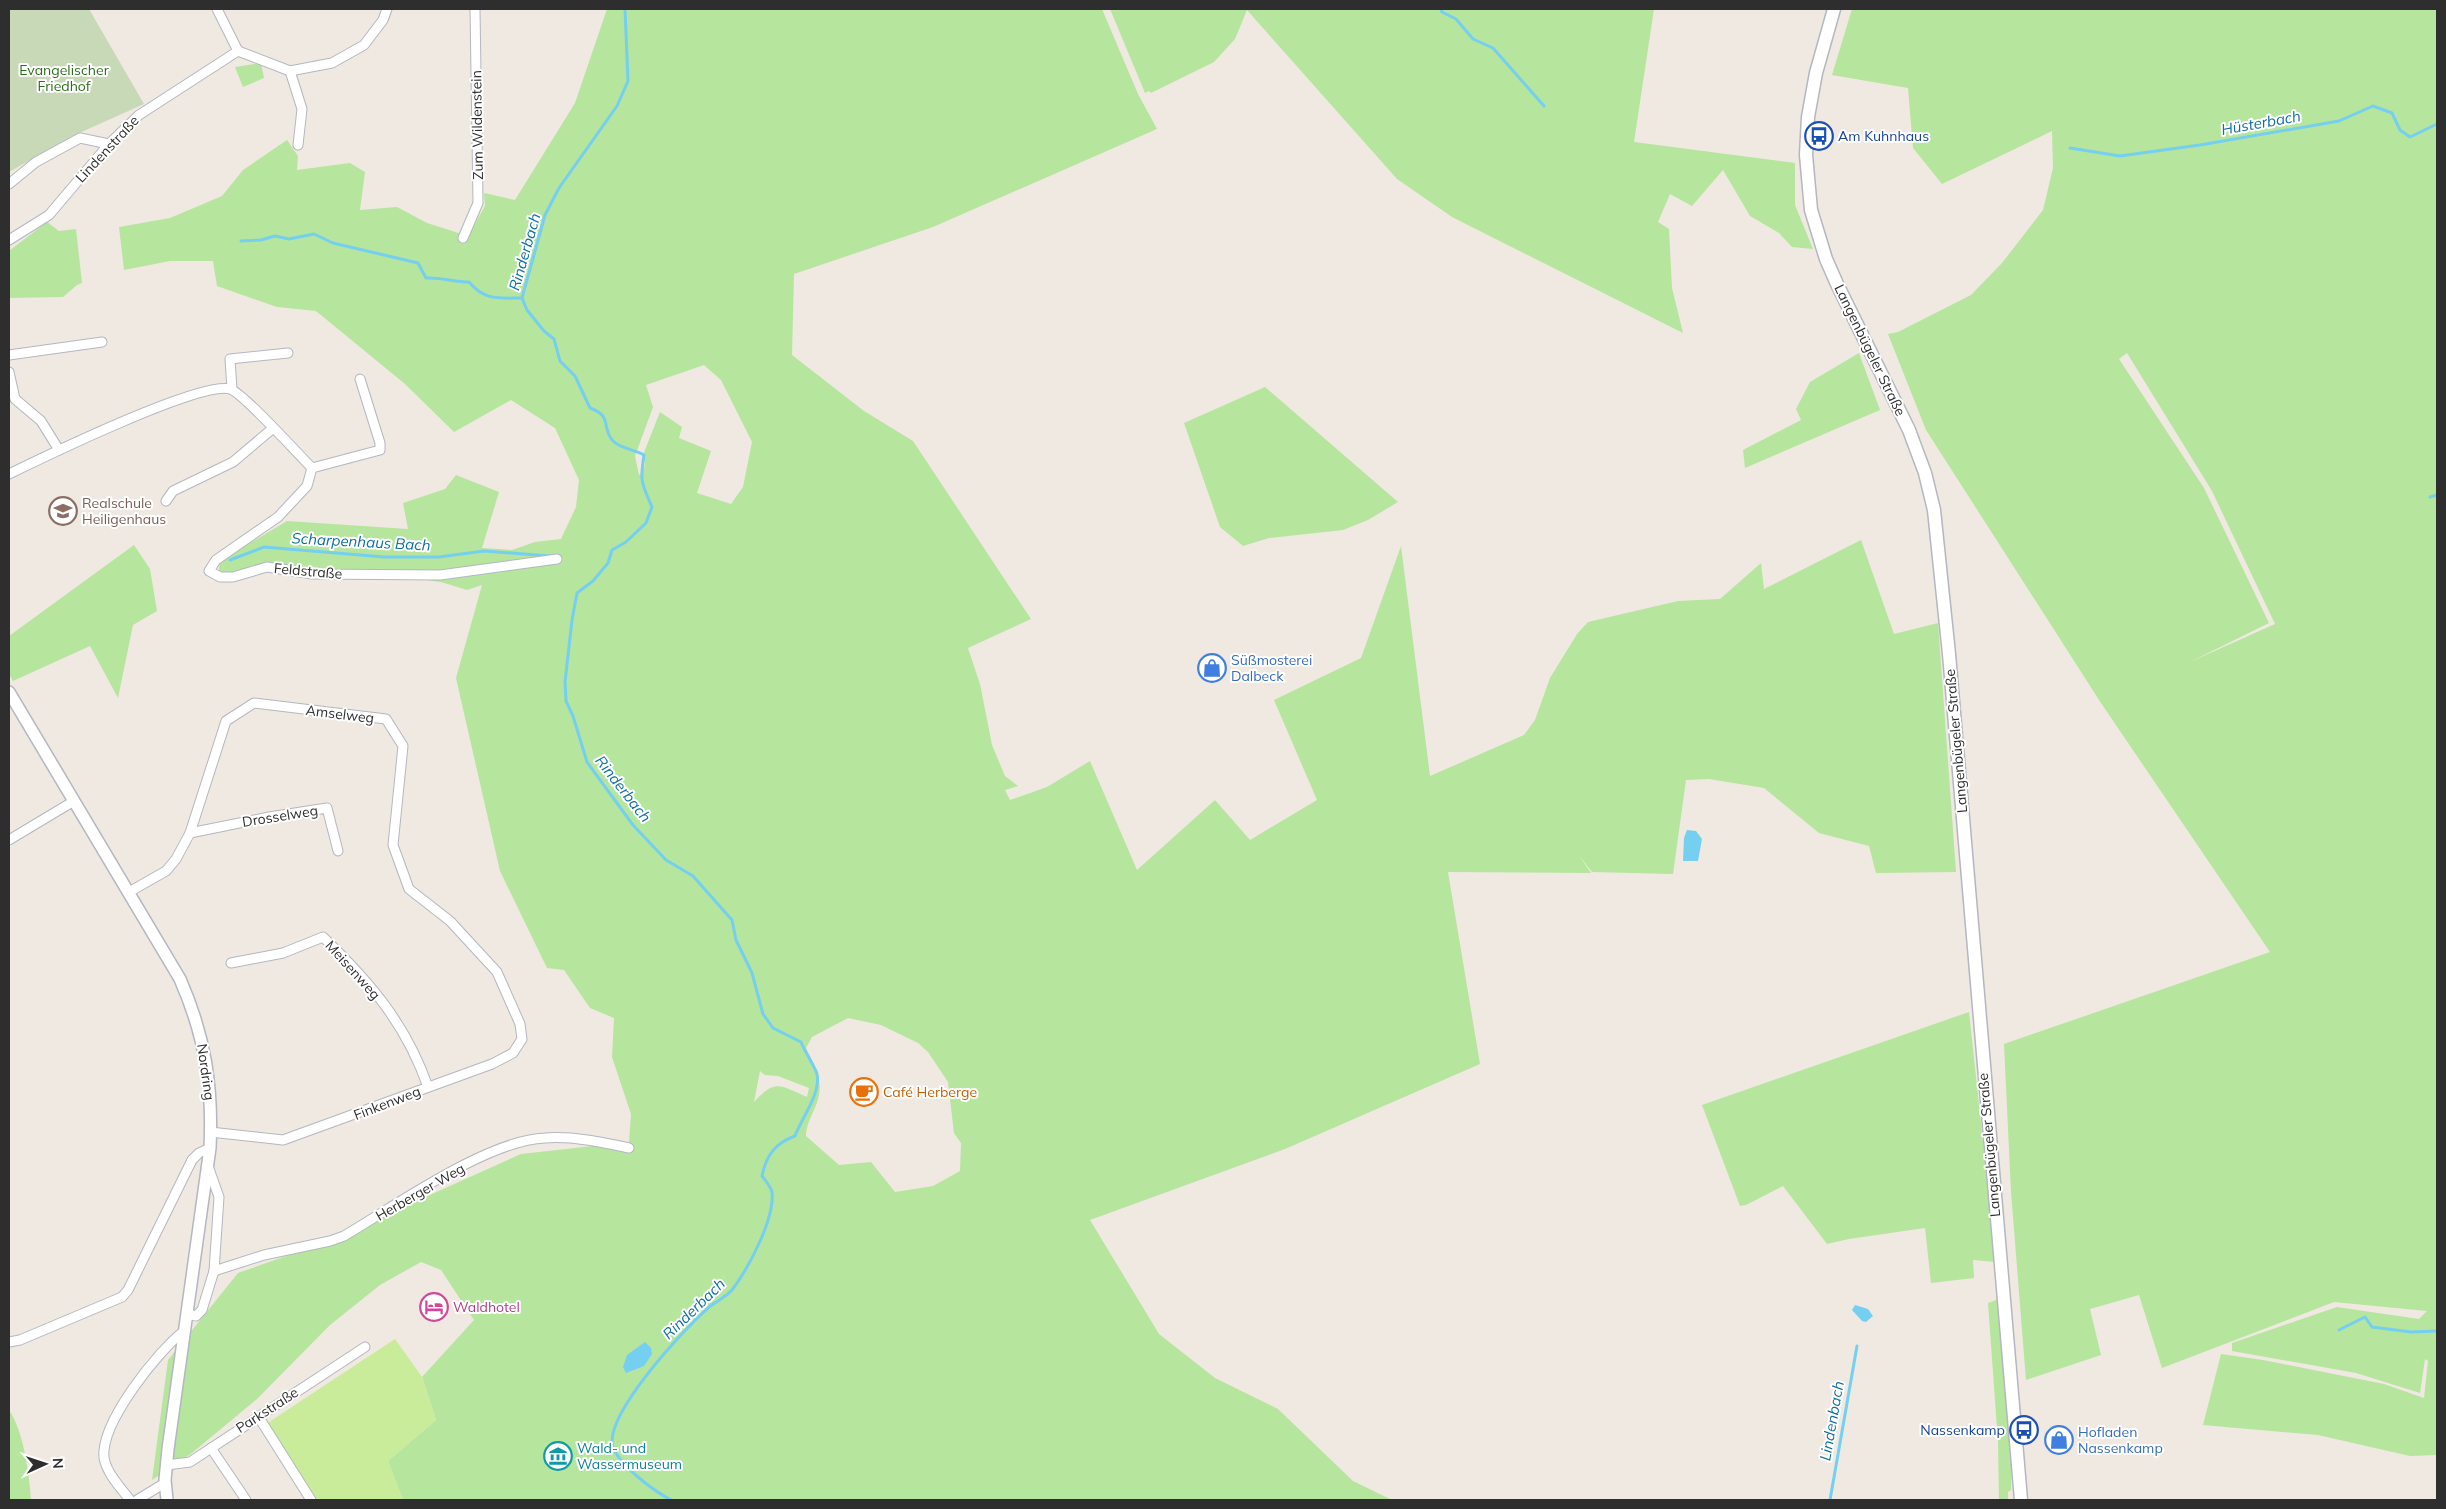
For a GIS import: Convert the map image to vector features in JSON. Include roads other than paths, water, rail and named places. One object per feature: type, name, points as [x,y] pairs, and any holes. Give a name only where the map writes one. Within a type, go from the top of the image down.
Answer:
[{"type":"main road","name":"Langenbügeler Straße","points":[[1834,9],[1816,72],[1808,117],[1806,155],[1811,210],[1833,275],[1909,430],[1925,473],[1934,510],[1949,654],[2021,1500]]},
{"type":"street","points":[[216,9],[238,50],[290,71],[332,63],[364,45],[383,20],[387,9]]},
{"type":"street","name":"Zum Wildenstein","points":[[463,238],[478,204],[475,9]]},
{"type":"street","name":"Lindenstraße","points":[[9,240],[49,215],[109,144],[139,115],[238,50]]},
{"type":"street","points":[[290,71],[302,109],[298,145]]},
{"type":"street","points":[[9,184],[36,162],[80,138],[109,144]]},
{"type":"street","points":[[9,355],[102,342]]},
{"type":"street","points":[[232,390],[230,358],[288,354]]},
{"type":"street","points":[[9,372],[15,399],[41,421],[59,450]]},
{"type":"street","points":[[9,474],[128,420],[216,388],[232,390],[252,405],[272,429],[312,468],[380,450],[380,443],[360,379]]},
{"type":"street","points":[[166,501],[173,491],[233,462],[272,429]]},
{"type":"street","name":"Feldstraße","points":[[312,468],[307,486],[278,518],[216,560],[210,571],[220,577],[233,577],[267,567],[312,574],[440,575],[557,559]]},
{"type":"street","name":"Nordring","points":[[9,692],[180,979],[192,1006],[208,1066],[210,1148],[166,1466],[165,1485],[167,1500]]},
{"type":"street","name":"Amselweg","points":[[129,892],[151,882],[166,871],[176,859],[190,833],[226,721],[254,703],[386,719],[403,746],[393,845],[409,889],[450,921],[475,946],[496,972],[513,1009]]},
{"type":"street","points":[[9,840],[74,801]]},
{"type":"street","name":"Drosselweg","points":[[190,833],[269,817],[327,808],[338,851]]},
{"type":"street","name":"Meisenweg","points":[[231,963],[283,953],[323,937],[354,968],[405,1034],[428,1088]]},
{"type":"street","name":"Finkenweg","points":[[210,1132],[283,1140],[492,1064],[513,1053],[522,1039],[520,1024],[513,1009]]},
{"type":"street","name":"Herberger Weg","points":[[214,1271],[264,1255],[330,1241],[344,1236],[484,1155],[515,1143],[544,1138],[569,1138],[629,1148]]},
{"type":"street","points":[[9,1342],[20,1340],[122,1296],[128,1290],[192,1160],[199,1153],[210,1148]]},
{"type":"street","points":[[187,1314],[196,1316],[202,1310],[214,1271],[219,1197],[218,1189],[208,1165]]},
{"type":"street","points":[[130,1500],[108,1470],[104,1457],[106,1439],[121,1407],[163,1350],[184,1331]]},
{"type":"street","name":"Parkstraße","points":[[166,1466],[190,1462],[365,1347]]},
{"type":"street","points":[[258,1416],[311,1500]]},
{"type":"street","points":[[211,1448],[246,1500]]},
{"type":"street","points":[[137,1500],[165,1485]]},
{"type":"water","points":[[1687,830],[1696,831],[1702,839],[1698,861],[1683,861],[1684,838]]},
{"type":"water","points":[[1855,1305],[1868,1309],[1873,1316],[1866,1322],[1862,1321],[1852,1310]]},
{"type":"water","points":[[645,1342],[651,1348],[652,1354],[644,1366],[626,1373],[623,1367],[627,1355]]},
{"type":"waterway","name":"Rinderbach","points":[[625,9],[628,81],[617,106],[559,188],[545,215],[522,298],[527,310],[544,331],[554,339],[560,361],[575,376],[590,408],[602,415],[613,441],[620,446],[644,455],[642,481],[652,507],[646,523],[626,542],[612,550],[608,563],[593,581],[577,593],[565,682],[566,701],[573,716],[587,762],[633,825],[666,860],[693,876],[732,920],[736,940],[752,973],[763,1014],[773,1028],[801,1042],[817,1074],[814,1097],[795,1136],[777,1146],[766,1162],[762,1176],[772,1192],[772,1203],[765,1229],[745,1270],[732,1290],[708,1308],[665,1353],[632,1395],[620,1415],[613,1433],[613,1447],[623,1462],[647,1484],[671,1500]]},
{"type":"waterway","points":[[1441,9],[1442,12],[1456,19],[1473,39],[1493,48],[1544,106]]},
{"type":"waterway","name":"Hüsterbach","points":[[2070,148],[2120,156],[2200,145],[2339,121],[2373,106],[2392,113],[2400,130],[2410,137],[2437,124]]},
{"type":"waterway","points":[[241,241],[261,240],[275,236],[289,239],[314,234],[333,243],[418,263],[426,278],[469,282],[481,293],[493,297],[522,298]]},
{"type":"waterway","points":[[2430,497],[2437,495]]},
{"type":"waterway","name":"Scharpenhaus Bach","points":[[230,560],[264,547],[384,557],[439,557],[484,551],[550,556]]},
{"type":"waterway","points":[[2339,1330],[2365,1317],[2372,1327],[2411,1332],[2437,1331]]},
{"type":"waterway","name":"Lindenbach","points":[[1830,1500],[1857,1346]]},
{"type":"place","name":"Am Kuhnhaus","points":[[1819,136]]},
{"type":"place","name":"Realschule Heiligenhaus","points":[[63,511]]},
{"type":"place","name":"Süßmosterei Dalbeck","points":[[1212,668]]},
{"type":"place","name":"Café Herberge","points":[[864,1092]]},
{"type":"place","name":"Waldhotel","points":[[434,1307]]},
{"type":"place","name":"Nassenkamp","points":[[2024,1430]]},
{"type":"place","name":"Hofladen Nassenkamp","points":[[2059,1440]]},
{"type":"place","name":"Wald- und Wassermuseum","points":[[558,1456]]},
{"type":"park label","name":"Evangelischer Friedhof","points":[[64,78]]}]
